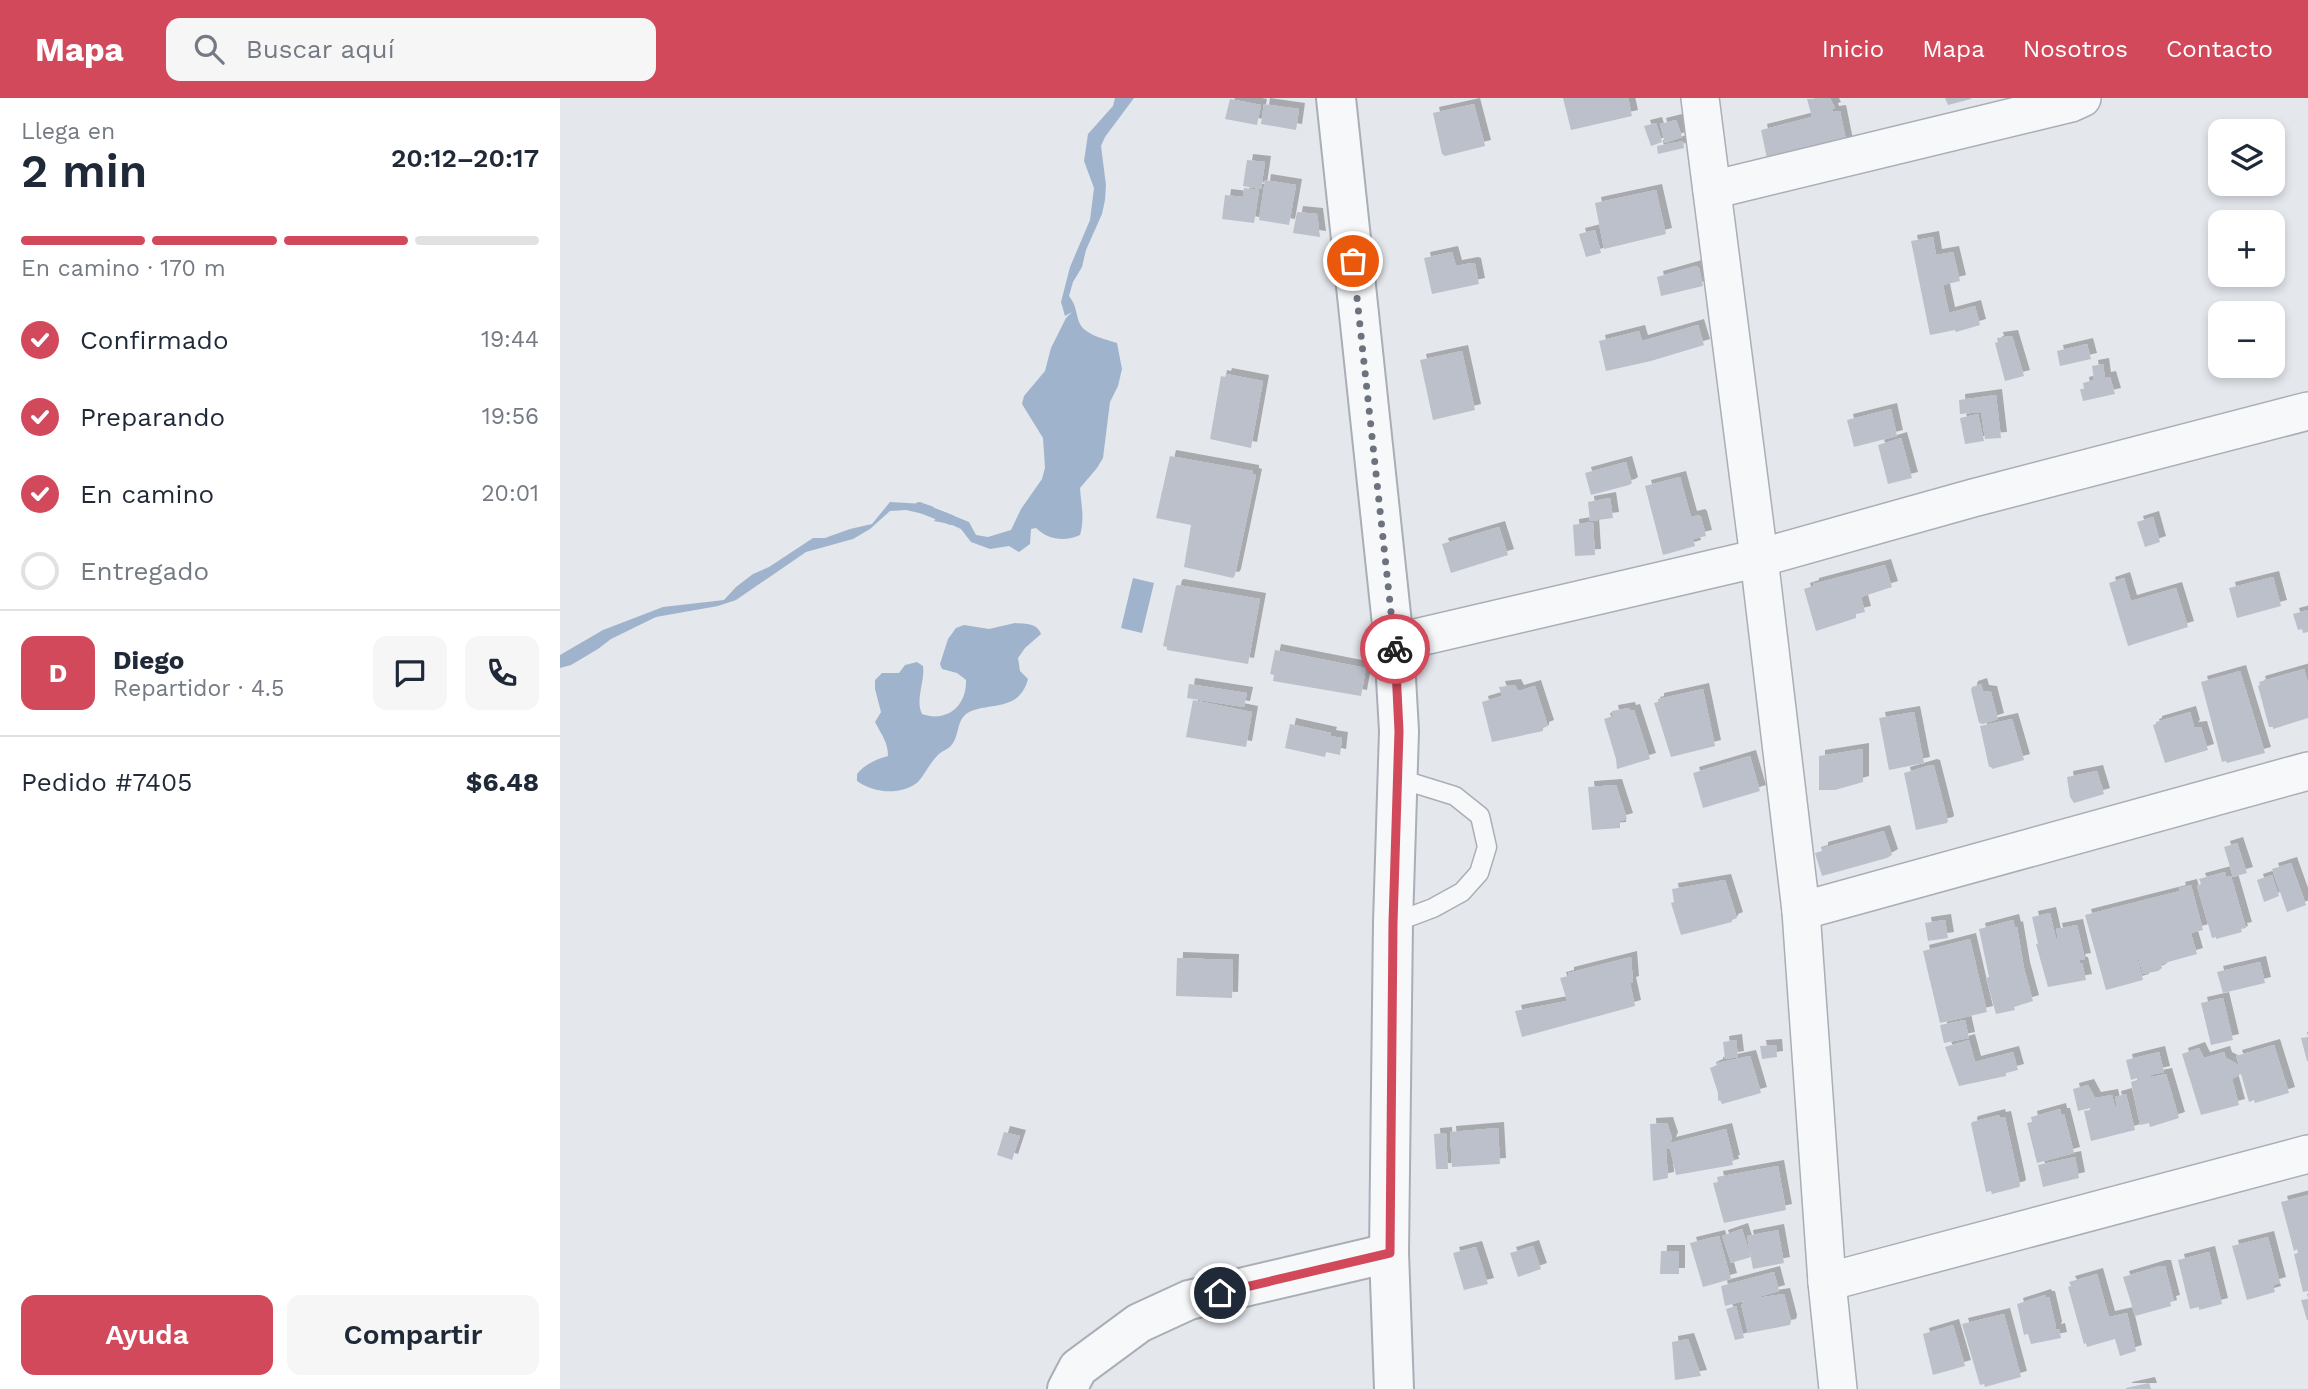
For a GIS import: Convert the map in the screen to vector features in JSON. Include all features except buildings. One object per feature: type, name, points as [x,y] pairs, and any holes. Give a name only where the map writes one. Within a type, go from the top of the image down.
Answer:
[{"type":"street","points":[[1336,98],[1394,643],[1399,731],[1393,923],[1390,1253],[1394,1389]]},
{"type":"street","points":[[1700,98],[1801,911],[1827,1282],[1838,1389]]},
{"type":"street","points":[[1712,190],[2071,103],[2082,98]]},
{"type":"street","points":[[1394,643],[1759,558],[1973,498],[2308,411]]},
{"type":"street","points":[[1801,911],[2308,771]]},
{"type":"street","points":[[1827,1282],[2308,1154]]},
{"type":"street","points":[[1067,1389],[1078,1368],[1139,1323],[1189,1300],[1390,1253]]},
{"type":"lane","points":[[1393,923],[1433,908],[1462,892],[1479,873],[1487,847],[1480,816],[1455,796],[1397,778]]},
{"type":"water","points":[[1115,98],[1134,98],[1101,146],[1106,185],[1105,200],[1102,214],[1069,296],[1085,330],[1117,343],[1122,369],[1110,402],[1103,458],[1080,488],[1080,535],[1057,539],[1036,528],[1031,529],[1030,544],[1019,552],[1009,546],[990,549],[971,542],[961,529],[934,521],[942,511],[969,522],[976,535],[988,537],[1011,530],[1021,509],[1042,479],[1045,468],[1043,438],[1022,404],[1024,396],[1045,371],[1051,348],[1066,318],[1072,312],[1065,316],[1061,302],[1070,267],[1090,220],[1094,188],[1084,161],[1088,134],[1113,106]]},
{"type":"water","points":[[890,502],[934,507],[928,515],[906,510],[890,511],[870,529],[853,539],[806,552],[736,600],[718,606],[656,617],[611,639],[571,665],[560,668],[560,655],[603,630],[663,607],[724,600],[753,574],[769,567],[813,538],[825,538],[872,524]]},
{"type":"water","points":[[1133,578],[1154,583],[1142,633],[1121,628]]},
{"type":"water","points":[[1015,623],[1034,626],[1041,634],[1018,658],[1020,671],[1028,679],[1024,690],[1017,697],[1001,705],[966,714],[951,745],[937,756],[920,780],[911,786],[887,791],[871,788],[857,781],[857,774],[863,768],[888,756],[885,742],[875,722],[881,712],[875,680],[882,673],[899,673],[905,665],[917,662],[923,666],[919,703],[922,714],[947,714],[959,705],[963,698],[966,680],[957,673],[942,669],[940,664],[948,639],[956,628],[964,625],[989,629]]},
{"type":"waterway","points":[[919,507],[951,520]]},
{"type":"way so far","points":[[1353,261],[1395,649]]},
{"type":"route","points":[[1220,1293],[1390,1253],[1393,923],[1399,731],[1395,649]]}]
